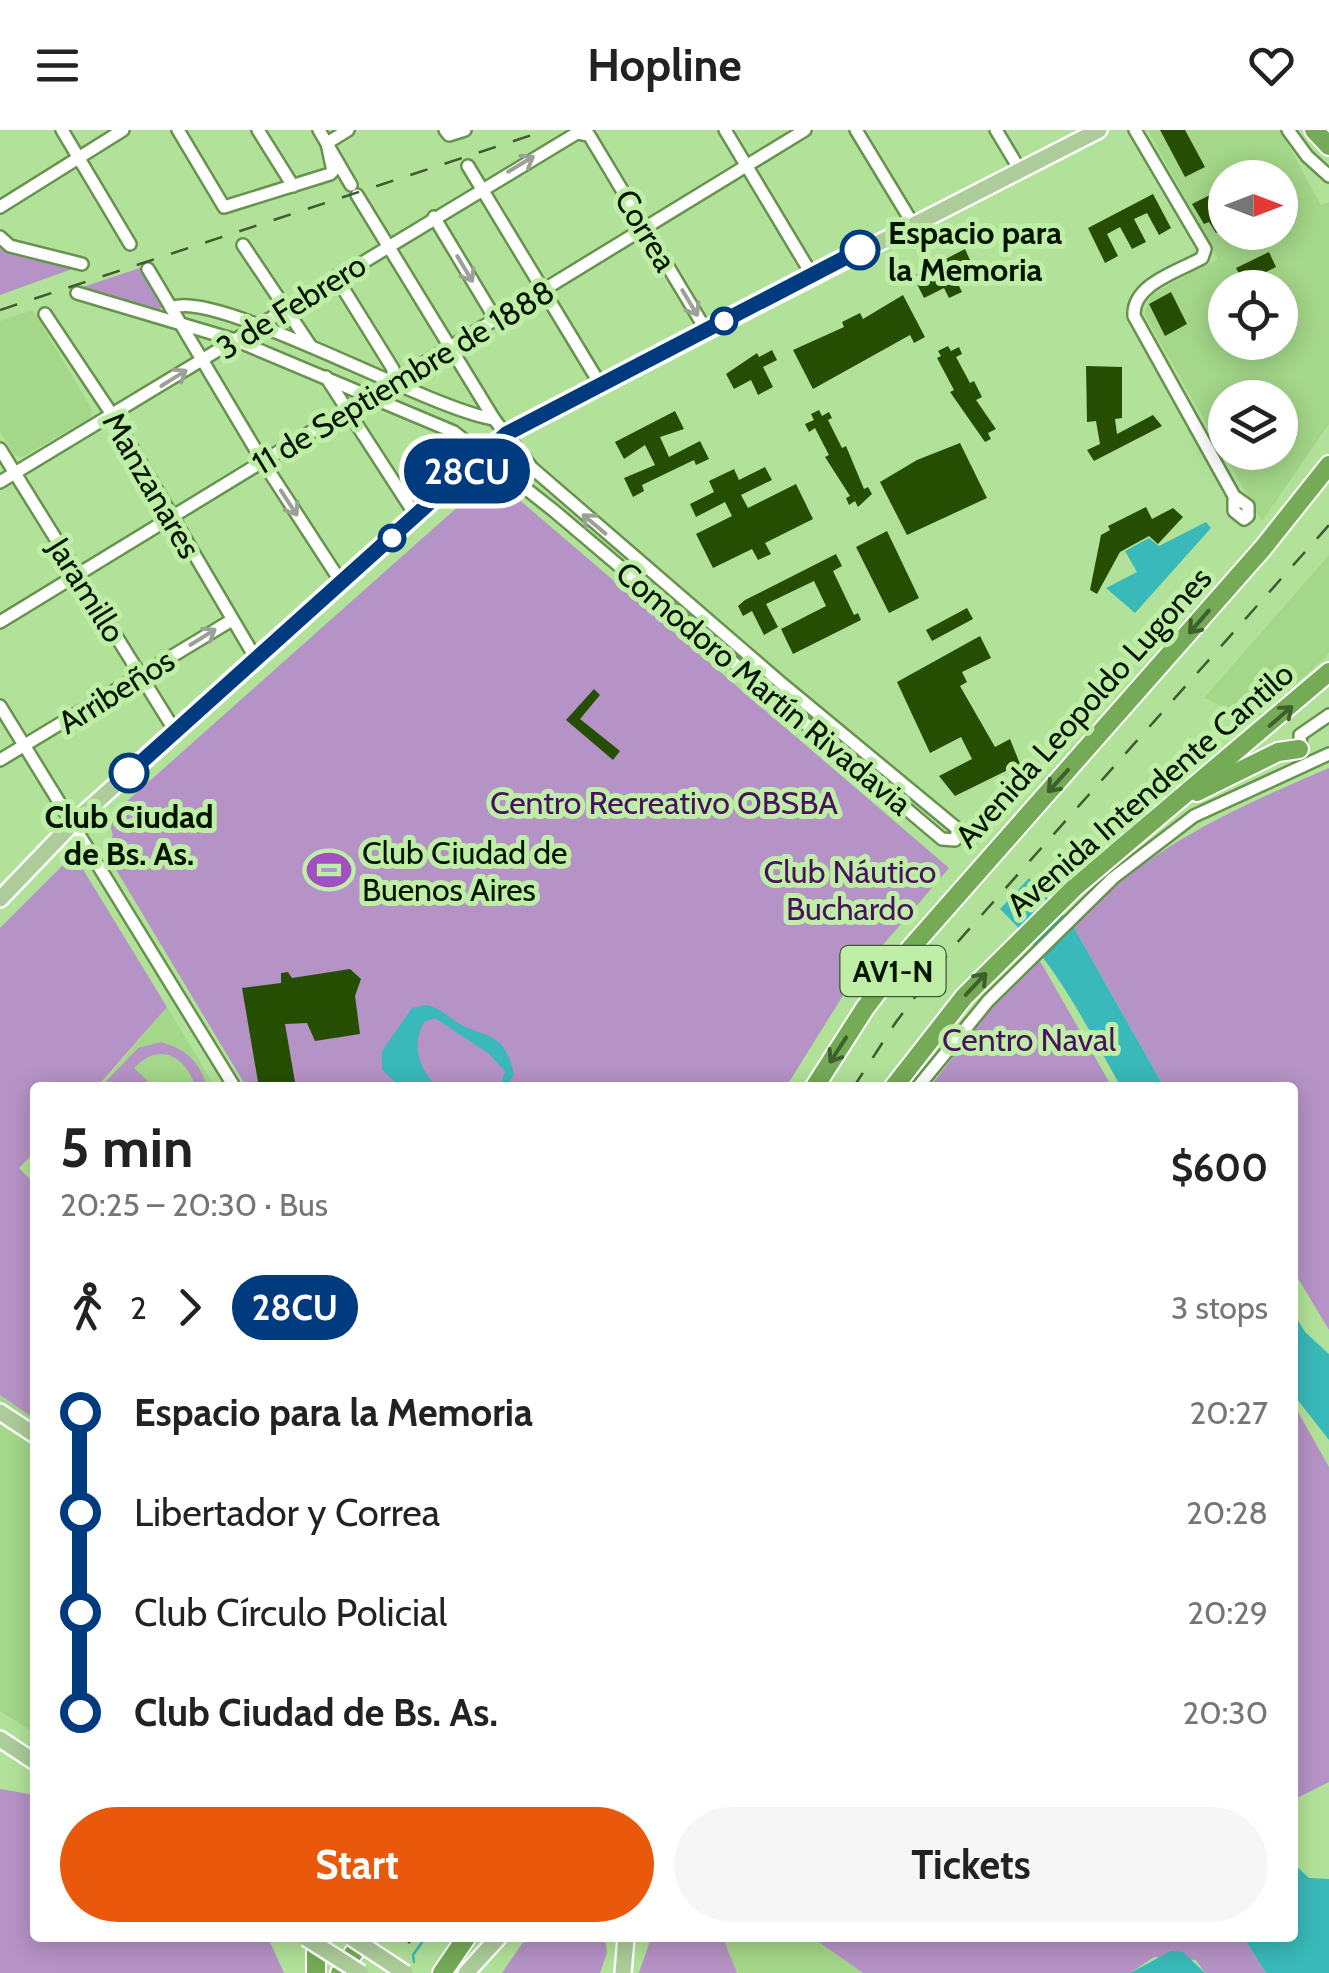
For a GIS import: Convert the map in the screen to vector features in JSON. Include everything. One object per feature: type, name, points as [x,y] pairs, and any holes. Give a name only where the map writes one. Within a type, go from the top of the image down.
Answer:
[{"type":"highway","points":[[1314,130],[1329,146]]},
{"type":"highway","name":"Avenida Leopoldo Lugones","points":[[818,1082],[865,1008],[910,949],[1264,548],[1329,465]]},
{"type":"highway","name":"Avenida Intendente Cantilo","points":[[898,1082],[947,1017],[1028,945],[1178,799],[1254,739],[1329,672]]},
{"type":"highway","points":[[1178,799],[1278,752],[1300,751]]},
{"type":"highway","points":[[316,1942],[316,1973]]},
{"type":"highway","points":[[340,1973],[361,1942]]},
{"type":"highway","points":[[442,1973],[463,1942]]},
{"type":"main road","points":[[0,899],[72,824],[506,434],[1099,130]]},
{"type":"main road","points":[[0,1412],[30,1432]]},
{"type":"main road","points":[[0,1739],[30,1759]]},
{"type":"main road","points":[[312,1942],[362,1973]]},
{"type":"main road","points":[[358,1942],[405,1973]]},
{"type":"main road","points":[[466,1973],[494,1942]]},
{"type":"main road","points":[[623,1973],[626,1942]]},
{"type":"street","points":[[62,130],[130,244]]},
{"type":"street","points":[[0,208],[123,130]]},
{"type":"street","points":[[178,130],[224,206],[333,170],[327,143],[319,130]]},
{"type":"street","points":[[258,130],[292,186]]},
{"type":"street","points":[[327,143],[348,130]]},
{"type":"street","points":[[447,133],[465,130]]},
{"type":"street","points":[[725,130],[812,275]]},
{"type":"street","name":"11 de Septiembre de 1888","points":[[0,622],[805,130]]},
{"type":"street","points":[[856,130],[913,224]]},
{"type":"street","points":[[996,130],[1020,170]]},
{"type":"street","points":[[1135,130],[1203,243],[1202,258],[1144,289],[1135,301],[1137,322],[1234,496]]},
{"type":"street","points":[[1288,130],[1307,156],[1329,176]]},
{"type":"street","name":"3 de Febrero","points":[[0,482],[336,277],[386,241],[434,217],[568,136],[583,133]]},
{"type":"street","name":"Correa","points":[[583,133],[589,135],[706,330]]},
{"type":"street","name":"Comodoro Martín Rivadavia","points":[[77,293],[235,340],[454,432],[482,458],[518,481],[942,840],[955,840],[958,836],[954,826],[532,468],[494,419],[356,192],[337,149],[327,143]]},
{"type":"street","points":[[468,166],[600,384]]},
{"type":"street","points":[[434,217],[496,320]]},
{"type":"street","points":[[2,239],[82,264]]},
{"type":"street","points":[[243,245],[311,347]]},
{"type":"street","points":[[148,269],[263,462],[342,582]]},
{"type":"street","points":[[336,277],[393,369],[394,383]]},
{"type":"street","points":[[171,308],[184,304],[259,325],[470,415],[494,419]]},
{"type":"street","name":"Manzanares","points":[[46,314],[113,416],[256,659]]},
{"type":"street","points":[[326,377],[416,516]]},
{"type":"street","points":[[454,432],[456,419],[470,415]]},
{"type":"street","name":"Jaramillo","points":[[0,450],[175,731]]},
{"type":"street","points":[[518,481],[528,479],[532,468]]},
{"type":"street","name":"Arribeños","points":[[0,760],[232,620]]},
{"type":"street","points":[[790,710],[799,698]]},
{"type":"street","points":[[0,706],[231,1082]]},
{"type":"street","name":"Avenida Intendente Cantilo","points":[[1312,727],[1329,714]]},
{"type":"street","points":[[1288,772],[1300,751],[1300,735],[1312,727],[1329,734]]},
{"type":"street","points":[[1300,751],[1316,762]]},
{"type":"street","name":"Avenida Intendente Cantilo","points":[[1064,911],[1194,816],[1329,754]]},
{"type":"street","name":"Avenida Intendente Cantilo","points":[[921,1082],[1028,945]]},
{"type":"shaded area","points":[[1148,130],[1280,130],[1296,160],[1208,160],[1208,241]]},
{"type":"shaded area","points":[[1298,163],[1321,205],[1329,202],[1329,424],[1298,469],[1298,380],[1208,380],[1208,426],[1144,314],[1152,294],[1218,259],[1213,250],[1298,250]]},
{"type":"shaded area","points":[[33,310],[92,410],[90,418],[22,457],[14,455],[0,432],[0,321]]},
{"type":"shaded area","points":[[1233,470],[1297,470],[1262,521]]},
{"type":"shaded area","points":[[1329,555],[1329,652],[1325,658],[1254,720],[1204,698]]},
{"type":"shaded area","points":[[167,1007],[212,1082],[103,1082]]},
{"type":"shaded area","points":[[0,1395],[30,1416],[30,1730],[0,1711]]},
{"type":"shaded area","points":[[650,1942],[819,1942],[863,1973],[639,1973]]},
{"type":"green space","points":[[0,247],[5,252],[72,269],[0,295]]},
{"type":"green space","points":[[143,267],[164,305],[160,309],[80,288]]},
{"type":"green space","points":[[489,479],[495,479],[949,868],[852,981],[789,1082],[243,1082],[106,853],[113,835],[108,818]]},
{"type":"green space","points":[[1329,768],[1329,1330],[1298,1278],[1298,1082],[1161,1082],[1073,926],[1161,852],[1258,800]]},
{"type":"green space","points":[[71,857],[76,858],[167,1007],[101,1082],[30,1082],[30,1157],[19,1168],[30,1179],[30,1416],[0,1395],[0,928]]},
{"type":"green space","name":"Centro Naval","points":[[1040,961],[1109,1082],[934,1082],[986,1014]]},
{"type":"green space","points":[[161,1042],[178,1048],[191,1058],[205,1082],[194,1082],[178,1060],[162,1054],[153,1055],[134,1068],[149,1082],[106,1082],[138,1048]]},
{"type":"green space","points":[[1298,1412],[1329,1467],[1329,1782],[1298,1798]]},
{"type":"green space","points":[[0,1789],[30,1794],[30,1942],[270,1942],[284,1973],[0,1973]]},
{"type":"green space","points":[[523,1942],[606,1942],[607,1953],[600,1973],[502,1973]]},
{"type":"green space","points":[[650,1942],[725,1942],[737,1973],[639,1973]]},
{"type":"green space","points":[[819,1942],[1245,1942],[1266,1973],[1205,1973],[1196,1960],[1154,1957],[1130,1973],[863,1973]]},
{"type":"water","points":[[1206,522],[1211,528],[1135,613],[1106,588],[1137,572],[1125,551],[1149,538],[1159,546]]},
{"type":"water","points":[[1029,878],[1073,926],[1161,1082],[1118,1082],[1053,971],[1000,909]]},
{"type":"water","points":[[426,1005],[492,1037],[510,1059],[514,1074],[510,1082],[502,1082],[505,1071],[488,1053],[435,1018],[424,1022],[418,1039],[422,1065],[433,1082],[395,1082],[382,1069],[382,1051],[412,1008]]},
{"type":"water","points":[[1298,1320],[1329,1354],[1329,1440],[1298,1400]]},
{"type":"water","points":[[1298,1868],[1309,1878],[1329,1879],[1329,1973],[1266,1973],[1247,1943],[1298,1942]]},
{"type":"water","points":[[1171,1951],[1183,1952],[1205,1973],[1130,1973]]},
{"type":"building","points":[[1160,130],[1185,130],[1205,167],[1185,177]]},
{"type":"building","points":[[1153,194],[1171,228],[1159,235],[1147,213],[1134,219],[1146,242],[1132,249],[1120,227],[1107,234],[1118,256],[1105,263],[1088,228]]},
{"type":"building","points":[[1208,196],[1208,222],[1204,224],[1192,204]]},
{"type":"building","points":[[965,249],[974,269],[955,278],[962,292],[949,298],[944,288],[924,298],[913,276]]},
{"type":"building","points":[[1269,252],[1276,267],[1270,270],[1236,268]]},
{"type":"building","points":[[1171,292],[1187,324],[1165,336],[1149,304]]},
{"type":"building","points":[[903,295],[925,337],[914,343],[910,335],[813,389],[793,350],[844,327],[842,322],[860,313],[863,319]]},
{"type":"building","points":[[948,346],[951,351],[959,347],[962,354],[956,357],[970,383],[974,381],[982,397],[976,400],[996,429],[988,433],[991,439],[985,442],[950,392],[954,390],[937,358],[941,356],[938,351]]},
{"type":"building","points":[[772,350],[777,360],[763,367],[773,387],[758,395],[751,380],[734,389],[726,374],[757,353],[759,357]]},
{"type":"building","points":[[1086,366],[1122,367],[1122,418],[1115,419],[1117,434],[1153,415],[1162,426],[1094,461],[1087,450],[1100,444],[1096,421],[1087,422]]},
{"type":"building","points":[[819,410],[822,416],[829,412],[832,418],[828,420],[842,448],[846,446],[864,489],[868,487],[872,494],[858,507],[855,501],[849,505],[846,498],[850,496],[825,457],[829,455],[815,428],[809,432],[805,424],[814,420],[811,414]]},
{"type":"building","points":[[675,411],[684,429],[660,437],[669,457],[700,441],[709,459],[696,465],[694,460],[642,485],[644,491],[633,497],[624,478],[655,465],[645,445],[624,459],[615,442]]},
{"type":"building","points":[[960,443],[987,498],[907,535],[880,482],[917,460]]},
{"type":"building","points":[[765,467],[772,480],[741,495],[748,508],[796,484],[813,519],[765,543],[771,554],[758,560],[752,549],[713,568],[696,534],[732,516],[725,502],[696,517],[690,504],[714,492],[709,481],[734,469],[739,480]]},
{"type":"building","points":[[1146,507],[1152,519],[1173,508],[1183,517],[1158,544],[1149,536],[1120,552],[1097,594],[1090,590],[1101,535],[1110,530],[1108,526]]},
{"type":"building","points":[[887,531],[919,598],[889,613],[856,547]]},
{"type":"building","points":[[836,554],[842,566],[833,571],[854,615],[858,613],[861,620],[793,654],[781,629],[826,606],[814,581],[766,604],[778,627],[764,635],[752,611],[743,616],[738,606],[745,600]]},
{"type":"building","points":[[967,608],[973,619],[932,641],[926,630]]},
{"type":"building","points":[[980,636],[991,658],[962,672],[967,682],[960,686],[995,747],[1010,739],[1020,764],[955,796],[939,776],[972,759],[961,737],[930,753],[897,682]]},
{"type":"building","points":[[594,689],[600,695],[580,719],[620,751],[613,760],[566,720]]},
{"type":"building","points":[[350,969],[361,979],[355,996],[360,1034],[315,1041],[307,1023],[285,1024],[295,1082],[258,1082],[242,988],[281,983],[281,973],[288,972],[292,978]]},
{"type":"waterway","points":[[414,1962],[413,1955],[422,1942]]},
{"type":"railway","points":[[0,310],[547,130]]},
{"type":"railway","points":[[857,1082],[896,1022],[955,945],[1329,525]]},
{"type":"railway","points":[[388,1973],[409,1942]]},
{"type":"bus line","name":"28CU","points":[[129,773],[506,434],[860,250]]},
{"type":"place","name":"Espacio para la Memoria","points":[[860,250]]},
{"type":"place","name":"Club Ciudad de Bs. As.","points":[[129,773]]},
{"type":"place","name":"Club Ciudad de Buenos Aires","points":[[329,870]]},
{"type":"park label","name":"Centro Recreativo OBSBA","points":[[664,802]]},
{"type":"park label","name":"Club Náutico Buchardo","points":[[850,890]]}]
